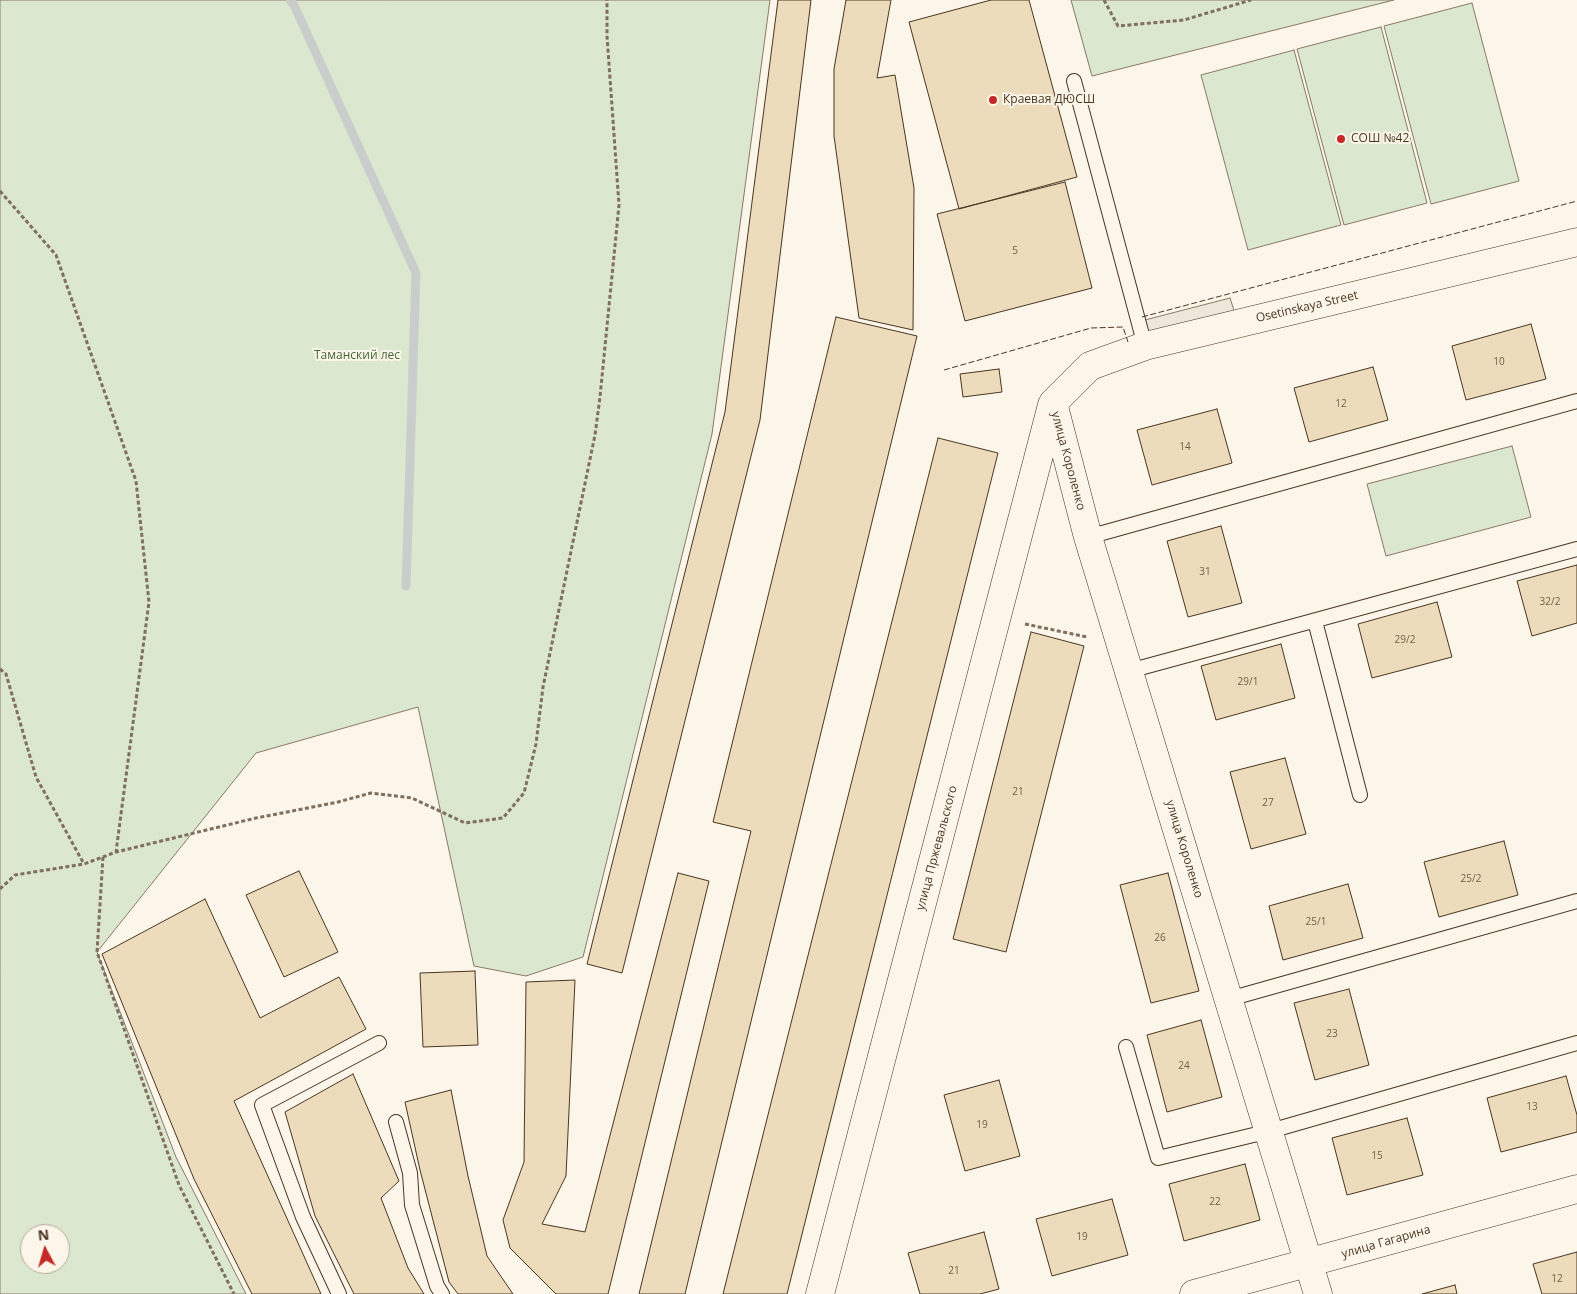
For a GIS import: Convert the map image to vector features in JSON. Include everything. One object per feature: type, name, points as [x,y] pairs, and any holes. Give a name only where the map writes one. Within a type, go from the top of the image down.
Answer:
[{"type":"street","name":"Osetinskaya Street","points":[[1053,403],[1090,366],[1145,346],[1577,242]]},
{"type":"street","name":"улица Короленко","points":[[1053,403],[1088,537],[1318,1294]]},
{"type":"street","name":"улица Пржевальского","points":[[820,1294],[1053,403]]},
{"type":"street","name":"улица Гагарина","points":[[1194,1294],[1577,1189]]},
{"type":"lane","points":[[1074,81],[1145,346]]},
{"type":"lane","points":[[1088,537],[1577,401]]},
{"type":"lane","points":[[1129,671],[1577,549]]},
{"type":"lane","points":[[1315,621],[1360,795]]},
{"type":"lane","points":[[1229,999],[1577,901]]},
{"type":"lane","points":[[339,1294],[303,1217],[262,1105],[378,1043]]},
{"type":"lane","points":[[1126,1047],[1158,1158],[1270,1131],[1577,1043]]},
{"type":"lane","points":[[396,1122],[410,1173],[412,1204],[437,1286],[442,1294]]},
{"type":"path","points":[[0,890],[15,875],[84,864],[116,852],[256,818],[338,802],[372,793],[412,798],[465,823],[503,818],[524,793],[536,744],[543,687],[595,434],[605,347],[619,205],[607,36],[607,0]]},
{"type":"path","points":[[1104,0],[1118,26],[1184,20],[1251,0]]},
{"type":"path","points":[[0,191],[56,255],[136,481],[149,602],[116,852]]},
{"type":"path","points":[[0,669],[6,674],[36,777],[84,864]]},
{"type":"path","points":[[103,856],[97,952],[178,1185],[234,1294]]},
{"type":"green space","name":"Таманский лес","points":[[0,0],[770,0],[712,434],[583,957],[526,976],[474,966],[418,707],[256,753],[97,952],[176,1157],[246,1294],[0,1294]]},
{"type":"green space","points":[[1071,0],[1394,0],[1092,76]]},
{"type":"green space","points":[[1472,3],[1519,181],[1431,204],[1384,26]]},
{"type":"green space","points":[[1381,27],[1427,203],[1344,225],[1297,49]]},
{"type":"green space","points":[[1294,50],[1341,225],[1248,250],[1201,75]]},
{"type":"green space","points":[[1512,446],[1531,517],[1386,556],[1367,484]]},
{"type":"shaded area","points":[[1230,298],[1237,320],[1147,345],[1141,321]]},
{"type":"building","points":[[778,0],[811,0],[760,420],[622,973],[587,964],[725,412]]},
{"type":"building","points":[[846,0],[891,0],[877,78],[895,75],[914,188],[913,330],[859,318],[834,136],[834,69]]},
{"type":"building","name":"Краевая ДЮСШ","points":[[991,0],[1029,0],[1077,177],[959,209],[909,22]]},
{"type":"building","points":[[1065,182],[1092,288],[965,321],[937,214]]},
{"type":"building","points":[[836,317],[917,336],[685,1294],[639,1294],[751,831],[713,822]]},
{"type":"building","points":[[1531,324],[1546,379],[1466,400],[1452,346]]},
{"type":"building","points":[[1373,367],[1388,420],[1309,442],[1294,388]]},
{"type":"building","points":[[999,369],[1002,392],[963,397],[960,374]]},
{"type":"building","points":[[1217,409],[1232,463],[1152,485],[1137,430]]},
{"type":"building","points":[[938,438],[998,453],[787,1294],[723,1294]]},
{"type":"building","points":[[1221,526],[1242,603],[1188,617],[1167,541]]},
{"type":"building","points":[[1577,565],[1577,623],[1532,636],[1517,581]]},
{"type":"building","points":[[1437,602],[1452,657],[1372,678],[1358,624]]},
{"type":"building","points":[[1031,632],[1084,646],[1006,952],[953,939]]},
{"type":"building","points":[[1281,644],[1295,698],[1216,720],[1201,666]]},
{"type":"building","points":[[1285,758],[1306,834],[1251,849],[1230,772]]},
{"type":"building","points":[[1504,841],[1518,895],[1439,917],[1424,862]]},
{"type":"building","points":[[299,871],[338,952],[284,977],[246,895]]},
{"type":"building","points":[[678,873],[709,881],[608,1294],[556,1294],[510,1248],[503,1220],[524,1162],[526,982],[575,980],[566,1176],[542,1224],[585,1232]]},
{"type":"building","points":[[1168,873],[1199,991],[1151,1003],[1120,885]]},
{"type":"building","points":[[1348,884],[1363,938],[1283,960],[1269,906]]},
{"type":"building","points":[[205,899],[260,1018],[339,977],[366,1029],[234,1101],[321,1294],[252,1294],[194,1179],[102,954]]},
{"type":"building","points":[[475,971],[478,1045],[423,1047],[420,973]]},
{"type":"building","points":[[1349,989],[1369,1065],[1315,1080],[1294,1003]]},
{"type":"building","points":[[1201,1020],[1222,1097],[1167,1112],[1147,1035]]},
{"type":"building","points":[[353,1074],[399,1181],[381,1198],[408,1268],[424,1294],[354,1294],[315,1216],[285,1112]]},
{"type":"building","points":[[1566,1076],[1577,1115],[1577,1132],[1501,1152],[1487,1098]]},
{"type":"building","points":[[999,1080],[1020,1156],[965,1171],[944,1095]]},
{"type":"building","points":[[451,1090],[468,1176],[487,1256],[513,1294],[458,1294],[449,1282],[420,1170],[405,1102]]},
{"type":"building","points":[[1407,1118],[1423,1175],[1347,1195],[1332,1138]]},
{"type":"building","points":[[1245,1164],[1260,1220],[1184,1241],[1169,1184]]},
{"type":"building","points":[[1112,1199],[1128,1255],[1052,1276],[1036,1219]]},
{"type":"building","points":[[984,1232],[999,1289],[980,1294],[920,1294],[908,1253]]},
{"type":"building","points":[[1577,1252],[1577,1294],[1542,1294],[1533,1264]]},
{"type":"building","points":[[1455,1285],[1457,1294],[1422,1294]]},
{"type":"waterway","points":[[290,0],[294,5],[416,273],[406,586]]},
{"type":"fence","points":[[1142,317],[1577,201]]},
{"type":"fence","points":[[944,370],[1091,328],[1123,327],[1128,342]]},
{"type":"place","name":"Краевая ДЮСШ","points":[[993,100]]},
{"type":"place","name":"СОШ №42","points":[[1341,139]]}]
